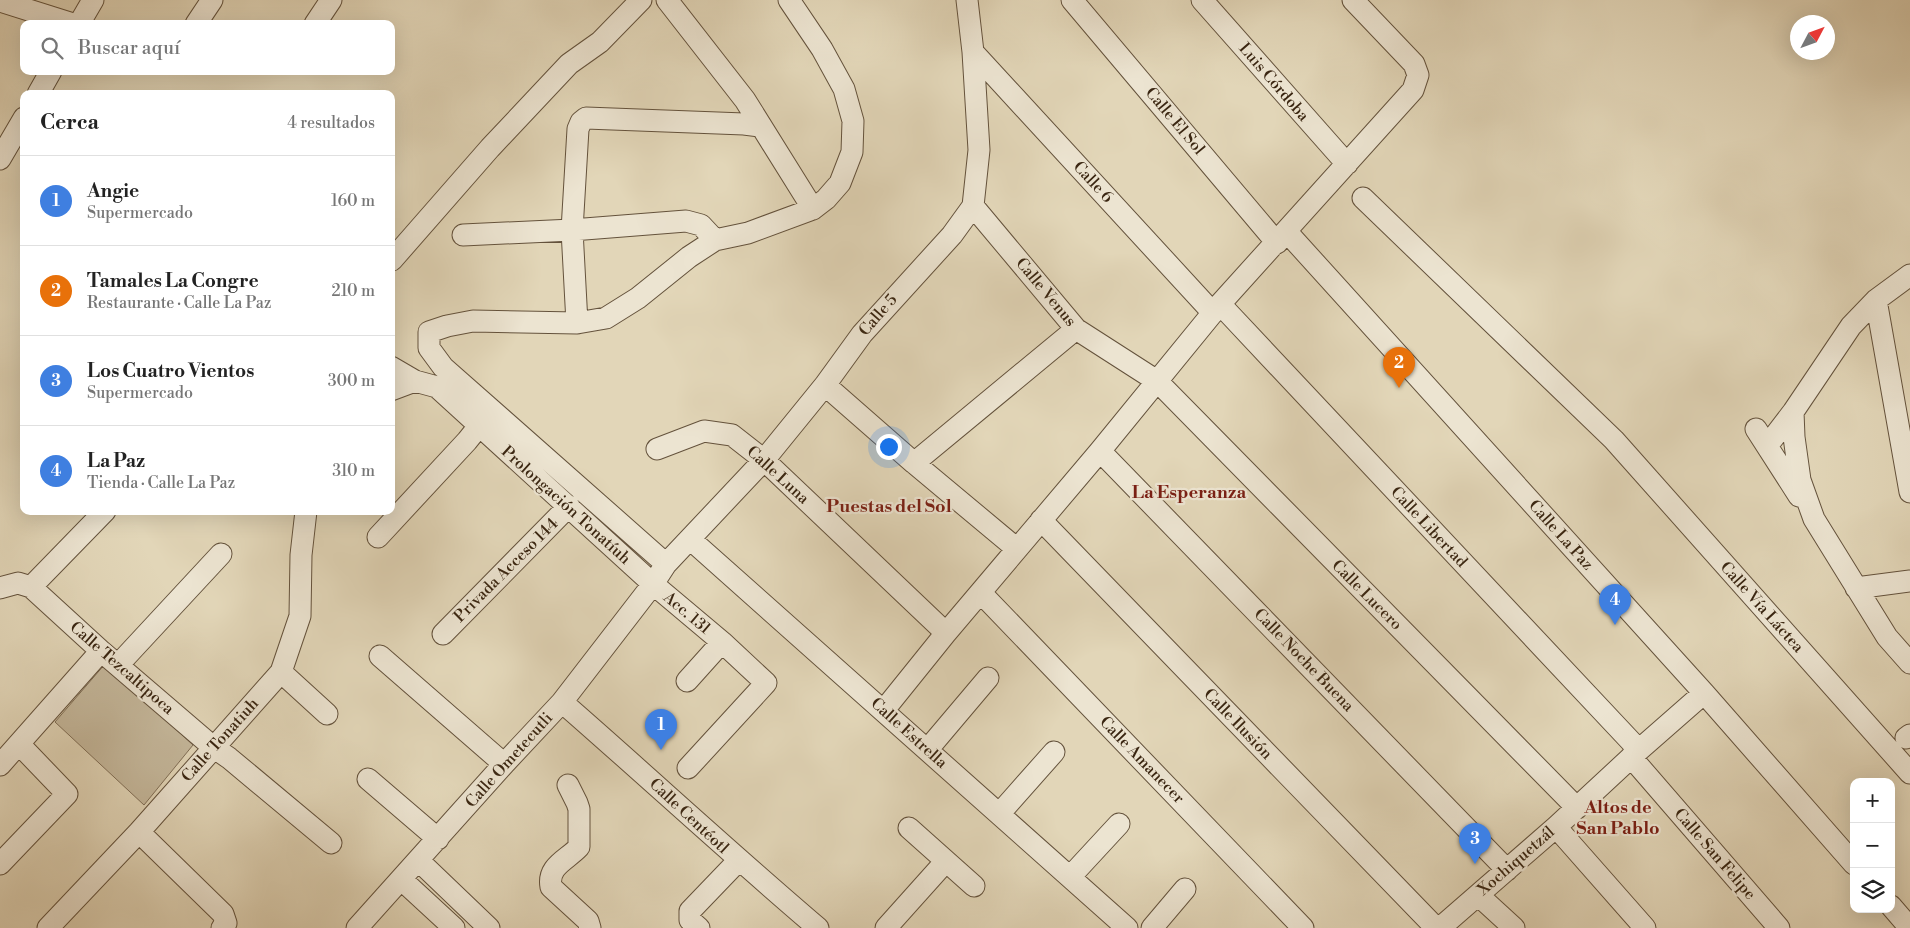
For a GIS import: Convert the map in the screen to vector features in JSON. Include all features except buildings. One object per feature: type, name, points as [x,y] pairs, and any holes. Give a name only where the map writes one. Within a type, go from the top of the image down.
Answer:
[{"type":"street","points":[[81,20],[93,0]]},
{"type":"street","points":[[199,20],[212,0]]},
{"type":"street","points":[[318,20],[330,0]]},
{"type":"street","points":[[395,257],[490,148],[569,64],[600,42],[640,0]]},
{"type":"street","points":[[667,0],[744,100],[813,209]]},
{"type":"street","points":[[666,564],[443,367],[428,348],[429,332],[473,321],[577,323],[606,318],[638,298],[689,257],[715,240],[748,233],[813,209],[826,199],[840,184],[852,152],[853,121],[844,90],[822,49],[789,0]]},
{"type":"street","name":"Calle 5","points":[[653,584],[666,564],[764,460],[825,385],[862,334],[952,235],[973,206],[979,150],[973,52],[967,0]]},
{"type":"street","name":"Calle El Sol","points":[[1072,0],[1282,237]]},
{"type":"street","name":"Luis Córdoba","points":[[1202,0],[1347,164]]},
{"type":"street","points":[[884,710],[1217,309],[1413,90],[1418,75],[1414,64],[1352,0]]},
{"type":"street","points":[[0,2],[60,20]]},
{"type":"street","name":"Calle 6","points":[[973,52],[1217,309]]},
{"type":"street","points":[[40,90],[49,75]]},
{"type":"street","points":[[577,323],[572,230],[578,129],[581,122],[586,118],[760,126]]},
{"type":"street","points":[[0,159],[20,125]]},
{"type":"street","name":"Calle Vía Láctea","points":[[1363,198],[1614,440],[1910,773]]},
{"type":"street","name":"Calle Venus","points":[[973,206],[1076,329],[1156,382]]},
{"type":"street","points":[[463,235],[572,230],[686,221],[701,225],[715,240]]},
{"type":"street","name":"Calle La Paz","points":[[1282,237],[1704,693],[1850,859]]},
{"type":"street","points":[[1904,281],[1876,300],[1851,326],[1793,412],[1761,438],[1887,637],[1910,663]]},
{"type":"street","points":[[1876,300],[1910,492]]},
{"type":"street","name":"Calle Libertad","points":[[1217,309],[1635,753]]},
{"type":"street","points":[[914,463],[1076,329]]},
{"type":"street","points":[[378,537],[480,426],[437,387],[415,381],[395,369]]},
{"type":"street","points":[[395,388],[415,381]]},
{"type":"street","name":"Calle Lucero","points":[[1156,382],[1577,808]]},
{"type":"street","points":[[825,385],[914,463],[1017,549]]},
{"type":"street","points":[[1793,412],[1794,437],[1800,480],[1814,519]]},
{"type":"street","name":"Prolongación Tonatíuh","points":[[480,426],[653,584]]},
{"type":"street","name":"Calle Luna","points":[[656,449],[704,431],[732,435],[764,460],[946,633]]},
{"type":"street","name":"Calle Noche Buena","points":[[1100,451],[1507,870]]},
{"type":"street","name":"Privada Acceso 144","points":[[443,634],[569,506]]},
{"type":"street","points":[[0,588],[18,583],[31,587],[100,515]]},
{"type":"street","name":"Calle Tonatiuh","points":[[48,928],[139,832],[281,672],[300,616],[301,555],[306,515]]},
{"type":"street","name":"Calle Ilusión","points":[[1041,520],[1436,928]]},
{"type":"street","name":"Calle Estrella","points":[[690,539],[928,749],[1126,928]]},
{"type":"street","points":[[118,665],[221,554]]},
{"type":"street","points":[[1856,588],[1910,581]]},
{"type":"street","name":"Acc. 131","points":[[653,584],[722,642],[766,683],[688,768]]},
{"type":"street","name":"Calle Ometecutli","points":[[357,928],[562,702],[653,584]]},
{"type":"street","name":"Calle Tezcaltipoca","points":[[31,587],[101,651],[213,747],[229,758],[331,843]]},
{"type":"street","name":"Calle Amanecer","points":[[982,593],[1303,928]]},
{"type":"street","points":[[687,681],[722,642]]},
{"type":"street","points":[[0,765],[101,651]]},
{"type":"street","points":[[380,656],[504,764]]},
{"type":"street","points":[[281,672],[327,714]]},
{"type":"street","points":[[928,749],[988,678]]},
{"type":"street","name":"Xochiquetzál","points":[[1440,928],[1556,827],[1635,753],[1704,693]]},
{"type":"street","name":"Calle Centéotl","points":[[562,702],[667,794],[738,861],[818,928]]},
{"type":"street","points":[[0,864],[67,794],[19,744]]},
{"type":"street","points":[[1000,814],[1054,752]]},
{"type":"street","name":"Calle San Felipe","points":[[1635,753],[1779,928]]},
{"type":"street","points":[[368,778],[438,839]]},
{"type":"street","points":[[568,785],[578,802],[579,847],[552,871],[551,886],[588,921],[590,928]]},
{"type":"street","points":[[1070,877],[1119,824]]},
{"type":"street","points":[[1556,827],[1645,928]]},
{"type":"street","points":[[910,828],[974,886]]},
{"type":"street","points":[[139,832],[223,914],[224,926]]},
{"type":"street","points":[[419,861],[489,928]]},
{"type":"street","points":[[698,928],[690,920],[690,911],[738,861]]},
{"type":"street","points":[[886,928],[946,861]]},
{"type":"street","points":[[402,880],[454,928]]},
{"type":"street","points":[[1152,928],[1185,889]]},
{"type":"street","points":[[1478,895],[1514,928]]},
{"type":"street","points":[[1895,911],[1910,928]]},
{"type":"shaded area","points":[[105,664],[193,745],[144,805],[55,722]]},
{"type":"place","name":"Tamales La Congre","points":[[1399,388]]},
{"type":"place","name":"La Paz","points":[[1615,625]]},
{"type":"place","name":"Angie","points":[[661,750]]},
{"type":"place","name":"Los Cuatro Vientos","points":[[1475,864]]},
{"type":"district","name":"La Esperanza","points":[[1189,492]]},
{"type":"district","name":"Puestas del Sol","points":[[889,506]]},
{"type":"district","name":"Altos de San Pablo","points":[[1618,818]]}]
